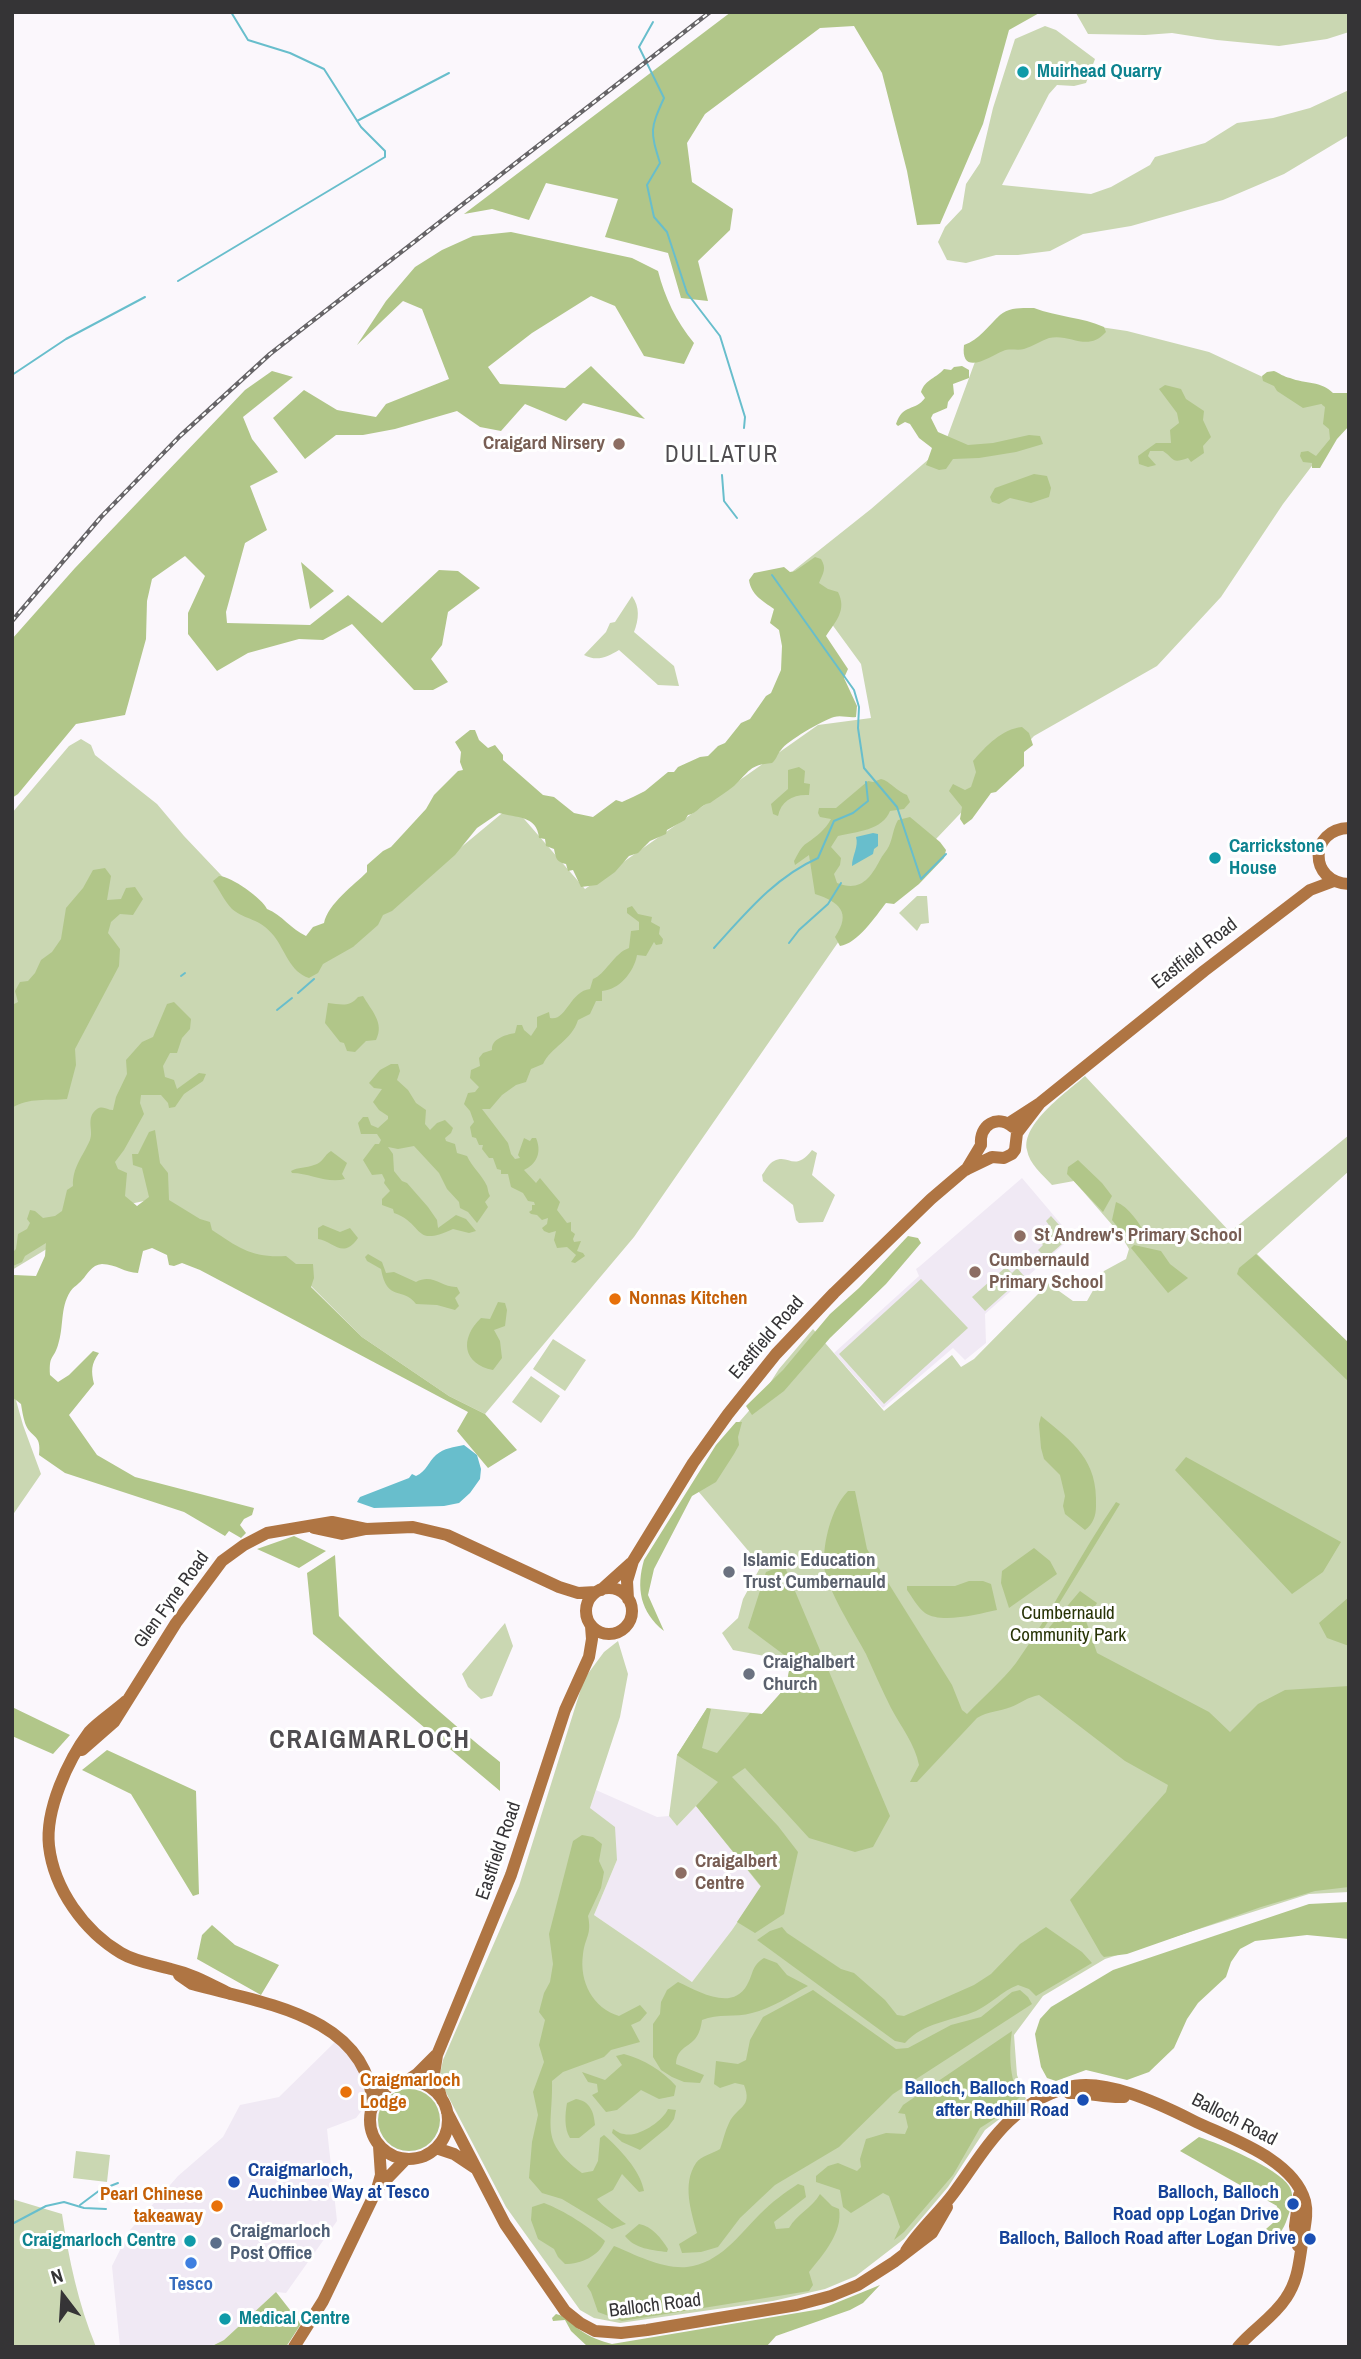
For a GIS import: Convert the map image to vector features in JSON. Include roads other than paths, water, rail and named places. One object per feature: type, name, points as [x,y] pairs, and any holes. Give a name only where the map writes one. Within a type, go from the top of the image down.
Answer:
[{"type":"street","points":[[1349,828],[1338,829],[1325,838],[1319,849],[1323,872],[1334,881],[1349,884]]},
{"type":"street","points":[[1310,890],[1320,865]]},
{"type":"street","name":"Eastfield Road","points":[[1013,1128],[1081,1069],[1310,890],[1334,881]]},
{"type":"street","name":"Eastfield Road","points":[[965,1170],[981,1145],[986,1126],[996,1121],[1013,1128]]},
{"type":"street","name":"Eastfield Road","points":[[628,1599],[627,1581],[633,1561],[706,1445],[776,1354],[834,1293],[931,1199],[965,1170],[992,1157],[1004,1158],[1012,1154],[1016,1150],[1013,1128]]},
{"type":"street","points":[[981,1145],[992,1157]]},
{"type":"street","name":"Glen Fyne Road","points":[[401,2082],[380,2079],[335,2036],[309,2018],[279,2006],[192,1984],[171,1968],[144,1963],[121,1954],[100,1938],[80,1919],[56,1873],[49,1844],[60,1783],[91,1730],[125,1701],[201,1586],[222,1561],[267,1533],[331,1522],[366,1529],[413,1527],[459,1541],[559,1587],[578,1593],[598,1591]]},
{"type":"street","name":"Eastfield Road","points":[[598,1591],[633,1561]]},
{"type":"street","name":"Glen Fyne Road","points":[[559,1587],[572,1599],[589,1623]]},
{"type":"street","points":[[611,1588],[618,1590],[628,1599],[631,1605],[628,1625],[606,1634],[589,1623],[586,1607],[598,1591],[611,1588]]},
{"type":"street","name":"Eastfield Road","points":[[445,2106],[434,2074],[437,2055],[499,1907],[535,1807],[565,1710],[589,1657],[592,1639],[589,1623]]},
{"type":"street","name":"Eastfield Road","points":[[589,1657],[618,1631]]},
{"type":"street","name":"Eastfield Road","points":[[401,2082],[417,2074],[437,2055]]},
{"type":"street","name":"Glen Fyne Road","points":[[363,2065],[371,2086],[373,2107]]},
{"type":"street","points":[[401,2082],[422,2084],[434,2090],[445,2106],[447,2125],[444,2137],[436,2148],[425,2155],[405,2160],[388,2155],[379,2146],[371,2122],[373,2107],[386,2089],[401,2082]]},
{"type":"street","name":"Balloch Road","points":[[445,2106],[495,2206],[565,2311],[595,2331],[621,2333],[797,2305],[831,2297],[876,2275],[932,2233],[951,2197],[997,2132],[1010,2119],[1048,2096],[1080,2093],[1108,2098],[1141,2096],[1270,2159],[1287,2171],[1300,2191],[1295,2226],[1300,2257],[1299,2274],[1286,2299],[1274,2314],[1238,2347]]},
{"type":"street","points":[[294,2347],[323,2301],[368,2211],[381,2175],[379,2146]]},
{"type":"street","points":[[436,2148],[466,2160],[478,2170]]},
{"type":"street","points":[[377,2189],[405,2160]]},
{"type":"water","points":[[878,834],[878,846],[873,854],[852,866],[856,837]]},
{"type":"water","points":[[464,1445],[477,1455],[481,1469],[480,1479],[459,1503],[444,1506],[374,1508],[357,1502],[360,1497],[409,1478],[412,1474],[420,1474],[442,1451]]},
{"type":"waterway","points":[[178,281],[385,157],[385,151],[361,127],[324,69],[290,53],[248,40],[231,12]]},
{"type":"waterway","points":[[653,22],[639,47],[664,98],[653,130],[660,163],[647,185],[654,217],[667,232],[687,293],[720,336],[745,417],[744,428]]},
{"type":"waterway","points":[[357,121],[449,73]]},
{"type":"waterway","points":[[12,375],[66,339],[145,297]]},
{"type":"waterway","points":[[722,475],[724,501],[737,518]]},
{"type":"waterway","points":[[772,575],[854,690],[859,707],[858,728],[864,768],[897,807],[921,879],[946,854]]},
{"type":"waterway","points":[[714,948],[774,886],[818,858],[834,821],[853,813],[868,801],[866,782]]},
{"type":"waterway","points":[[789,943],[799,930],[828,904],[841,883]]},
{"type":"waterway","points":[[181,976],[185,973]]},
{"type":"waterway","points":[[298,993],[314,979]]},
{"type":"waterway","points":[[277,1010],[292,998]]},
{"type":"waterway","points":[[80,2205],[100,2190],[118,2183]]},
{"type":"waterway","points":[[12,2224],[46,2206],[64,2202],[84,2208],[106,2209]]},
{"type":"railway","points":[[12,621],[101,517],[180,436],[270,354],[710,12]]},
{"type":"place","name":"Muirhead Quarry","points":[[1023,72]]},
{"type":"place","name":"Craigard Nirsery","points":[[619,444]]},
{"type":"place","name":"Carrickstone House","points":[[1215,858]]},
{"type":"place","name":"St Andrew's Primary School","points":[[1020,1236]]},
{"type":"place","name":"Cumbernauld Primary School","points":[[975,1272]]},
{"type":"place","name":"Nonnas Kitchen","points":[[615,1299]]},
{"type":"place","name":"Islamic Education Trust Cumbernauld","points":[[729,1572]]},
{"type":"place","name":"Craighalbert Church","points":[[749,1674]]},
{"type":"place","name":"Craigalbert Centre","points":[[681,1873]]},
{"type":"place","name":"Craigmarloch Lodge","points":[[346,2092]]},
{"type":"place","name":"Balloch, Balloch Road after Redhill Road","points":[[1083,2100]]},
{"type":"place","name":"Craigmarloch, Auchinbee Way at Tesco","points":[[234,2182]]},
{"type":"place","name":"Balloch, Balloch Road opp Logan Drive","points":[[1293,2204]]},
{"type":"place","name":"Pearl Chinese takeaway","points":[[217,2206]]},
{"type":"place","name":"Balloch, Balloch Road after Logan Drive","points":[[1310,2239]]},
{"type":"place","name":"Craigmarloch Centre","points":[[190,2241]]},
{"type":"place","name":"Craigmarloch Post Office","points":[[216,2243]]},
{"type":"place","name":"Tesco","points":[[191,2263]]},
{"type":"place","name":"Medical Centre","points":[[225,2319]]},
{"type":"district","name":"DULLATUR","points":[[722,456]]},
{"type":"district","name":"CRAIGMARLOCH","points":[[370,1741]]},
{"type":"park label","name":"Cumbernauld Community Park","points":[[1068,1625]]}]
